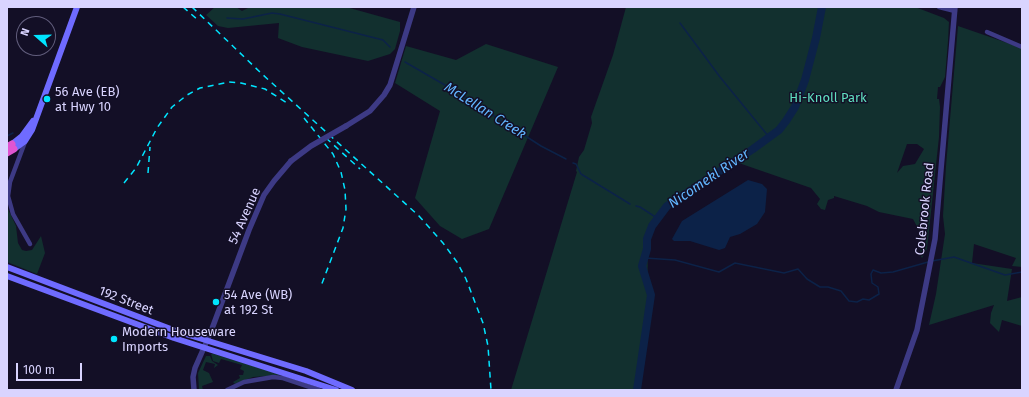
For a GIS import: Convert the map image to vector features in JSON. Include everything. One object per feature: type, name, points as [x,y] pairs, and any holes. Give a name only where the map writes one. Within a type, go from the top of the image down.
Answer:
[{"type":"highway","points":[[7,153],[11,147]]},
{"type":"main road","points":[[11,147],[27,138],[34,125],[35,118],[77,7]]},
{"type":"main road","points":[[11,147],[22,136],[35,118]]},
{"type":"main road","name":"192 Street","points":[[7,267],[170,329],[205,344],[336,390]]},
{"type":"main road","name":"192 Street","points":[[7,276],[174,338],[205,344],[306,371],[352,390]]},
{"type":"main road","points":[[271,368],[283,368],[300,373],[306,371]]},
{"type":"street","name":"54 Avenue","points":[[194,390],[193,372],[262,201],[274,181],[291,161],[311,146],[370,111],[384,95],[390,85],[414,7]]},
{"type":"street","points":[[939,7],[955,9]]},
{"type":"street","name":"Colebrook Road","points":[[896,390],[912,348],[932,254],[955,9]]},
{"type":"street","points":[[987,32],[1022,46]]},
{"type":"street","points":[[27,138],[8,187],[8,202],[30,244]]},
{"type":"street","points":[[11,147],[17,158],[16,165]]},
{"type":"street","points":[[227,390],[250,380],[273,377],[283,378],[318,390]]},
{"type":"green space","points":[[215,7],[236,7],[242,11],[250,7],[346,7],[400,22],[400,31],[395,49],[390,54],[368,61],[302,47],[278,38],[279,23],[228,28],[218,26],[206,15]]},
{"type":"green space","name":"Hi-Knoll Park","points":[[626,7],[915,7],[944,18],[949,22],[945,77],[940,87],[938,87],[937,99],[939,99],[940,107],[939,137],[927,249],[922,258],[920,255],[922,236],[913,219],[879,212],[867,206],[834,196],[834,198],[828,200],[825,210],[821,209],[817,204],[820,199],[811,188],[733,161],[670,207],[658,220],[651,233],[648,244],[647,308],[643,352],[637,390],[511,390],[577,172],[579,157],[584,150],[592,123],[591,117],[613,55]],"holes":[[[907,144],[917,144],[924,149],[915,164],[903,166],[897,173]]]},
{"type":"green space","points":[[958,26],[1022,48],[1022,267],[1012,266],[1016,258],[974,244],[972,263],[1012,269],[1007,301],[1022,297],[1022,326],[1002,320],[999,332],[990,323],[994,305],[929,325],[936,294],[945,234],[943,216],[946,166]]},
{"type":"green space","points":[[486,44],[558,67],[489,229],[462,239],[440,226],[415,198],[440,111],[395,83],[406,46],[456,60]]},
{"type":"green space","points":[[7,207],[16,226],[18,243],[22,250],[32,250],[41,236],[45,253],[37,274],[7,262]]},
{"type":"green space","points":[[211,354],[282,375],[253,377],[235,384],[233,382],[240,378],[239,375],[243,375],[244,371],[240,369],[242,365],[221,359],[219,363],[213,361]]},
{"type":"green space","points":[[206,356],[210,356],[212,361],[218,365],[214,368],[215,364],[206,362],[203,370],[209,373],[213,382],[202,386],[203,390],[199,390],[198,373]]},
{"type":"water","points":[[748,180],[762,184],[767,189],[765,212],[757,224],[740,234],[730,237],[725,248],[719,250],[690,241],[674,241],[672,239],[682,221]]},
{"type":"waterway","name":"Nicomekl River","points":[[637,390],[651,295],[642,266],[647,249],[647,239],[652,226],[667,206],[753,149],[779,130],[786,121],[795,107],[805,80],[822,7]]},
{"type":"waterway","name":"McLellan Creek","points":[[227,18],[243,19],[272,13],[280,14],[383,40],[390,47]]},
{"type":"waterway","points":[[680,23],[720,77],[769,137]]},
{"type":"waterway","name":"McLellan Creek","points":[[405,62],[457,92],[541,146],[566,159]]},
{"type":"waterway","points":[[7,136],[13,133]]},
{"type":"waterway","name":"McLellan Creek","points":[[573,163],[576,164],[581,174],[630,204]]},
{"type":"waterway","name":"McLellan Creek","points":[[636,206],[657,218]]},
{"type":"waterway","points":[[932,261],[954,257],[1005,275],[1022,272]]},
{"type":"waterway","points":[[645,258],[675,260],[719,272],[735,263],[784,273],[798,269],[807,279],[820,287],[828,287],[841,291],[849,301],[857,302],[863,299],[869,300],[879,294],[878,287],[872,283],[871,274],[873,270],[881,273],[893,272],[928,262]]},
{"type":"railway","points":[[183,7],[198,20]]},
{"type":"railway","points":[[192,7],[262,74],[419,216],[443,243],[457,262],[466,279],[483,323],[488,346],[491,390]]},
{"type":"railway","points":[[124,183],[136,168],[157,128],[172,107],[187,95],[200,88],[229,82],[241,83],[265,89],[287,103]]},
{"type":"railway","points":[[304,118],[333,154],[341,172],[345,190],[346,209],[343,228],[321,286]]},
{"type":"railway","points":[[326,138],[360,169]]},
{"type":"railway","points":[[148,173],[150,147]]},
{"type":"place","name":"56 Ave (EB) at Hwy 10","points":[[47,99]]},
{"type":"place","name":"54 Ave (WB) at 192 St","points":[[216,302]]},
{"type":"place","name":"Modern Houseware Imports","points":[[114,339]]}]
